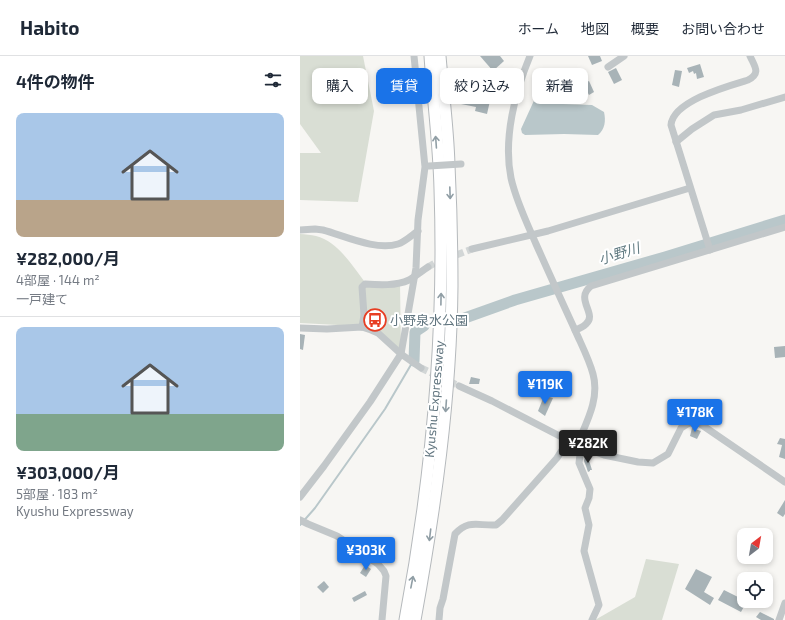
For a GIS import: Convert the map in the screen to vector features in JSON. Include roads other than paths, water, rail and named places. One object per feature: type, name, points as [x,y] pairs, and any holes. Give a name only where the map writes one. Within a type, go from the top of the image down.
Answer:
[{"type":"highway","name":"Kyushu Expressway","points":[[404,620],[415,566],[432,442],[440,334],[440,188],[430,56]]},
{"type":"highway","name":"Kyushu Expressway","points":[[416,620],[428,550],[446,412],[452,288],[449,164],[440,56]]},
{"type":"street","points":[[300,497],[404,356],[415,276],[418,220],[427,167],[414,56]]},
{"type":"street","points":[[530,56],[516,93],[512,117],[509,158],[511,178],[516,197],[593,374],[595,391],[591,411],[579,446],[579,463],[590,489],[589,498],[585,508],[589,525],[584,551],[600,605],[592,620]]},
{"type":"street","points":[[608,67],[624,56]]},
{"type":"street","points":[[709,249],[671,125],[672,120],[674,116],[685,106],[710,92],[754,77],[756,74],[756,69],[750,56]]},
{"type":"street","points":[[676,142],[692,129],[714,115],[741,110],[785,97]]},
{"type":"street","points":[[427,167],[462,164]]},
{"type":"street","points":[[472,249],[532,235],[690,188]]},
{"type":"street","points":[[575,330],[584,326],[589,320],[590,315],[584,298],[587,290],[591,286],[785,227]]},
{"type":"street","points":[[300,230],[323,230],[375,246],[387,247],[400,244],[418,231]]},
{"type":"street","points":[[362,327],[364,315],[362,287],[364,284],[388,285],[409,280],[428,267]]},
{"type":"street","points":[[300,328],[327,329],[362,327],[378,333],[404,356],[421,368]]},
{"type":"street","points":[[459,386],[579,446],[604,455],[638,462],[653,463],[668,454],[682,428],[689,423],[699,423],[785,482]]},
{"type":"street","points":[[439,620],[454,534],[460,528],[473,523],[496,525],[557,458],[568,441]]},
{"type":"street","points":[[300,520],[337,536],[378,564],[386,576],[382,620]]},
{"type":"street","points":[[780,620],[785,603]]},
{"type":"waterway","name":"小野川","points":[[462,319],[515,300],[665,257],[785,220]]},
{"type":"waterway","name":"小野川","points":[[414,361],[415,332],[424,326]]},
{"type":"waterway","points":[[300,525],[315,508],[385,409],[412,363]]},
{"type":"tunnel","points":[[428,267],[472,249]]},
{"type":"tunnel","points":[[421,368],[459,386]]},
{"type":"place","name":"小野泉水公園","points":[[375,320]]}]
